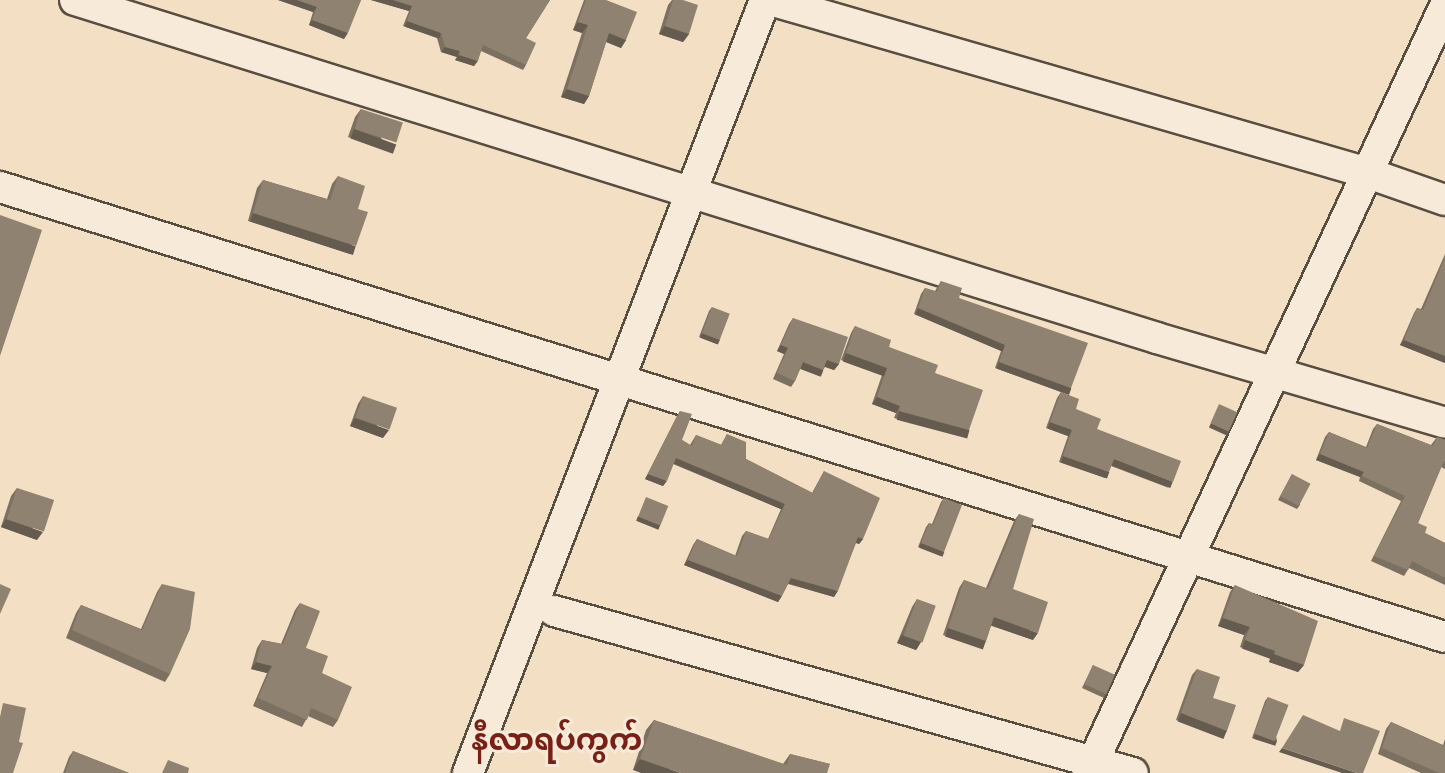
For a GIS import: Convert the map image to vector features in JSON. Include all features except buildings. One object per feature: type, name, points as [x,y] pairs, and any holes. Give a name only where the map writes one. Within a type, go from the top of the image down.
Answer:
[{"type":"street","points":[[75,0],[1275,373],[1445,422]]},
{"type":"street","points":[[468,773],[689,192],[768,0],[1368,173],[1445,200]]},
{"type":"street","points":[[1091,767],[1445,6]]},
{"type":"street","points":[[0,187],[1190,555],[1445,637]]},
{"type":"street","points":[[554,611],[1091,767],[1133,773]]},
{"type":"district","name":"နီလာရပ်ကွက်","points":[[557,743]]}]
